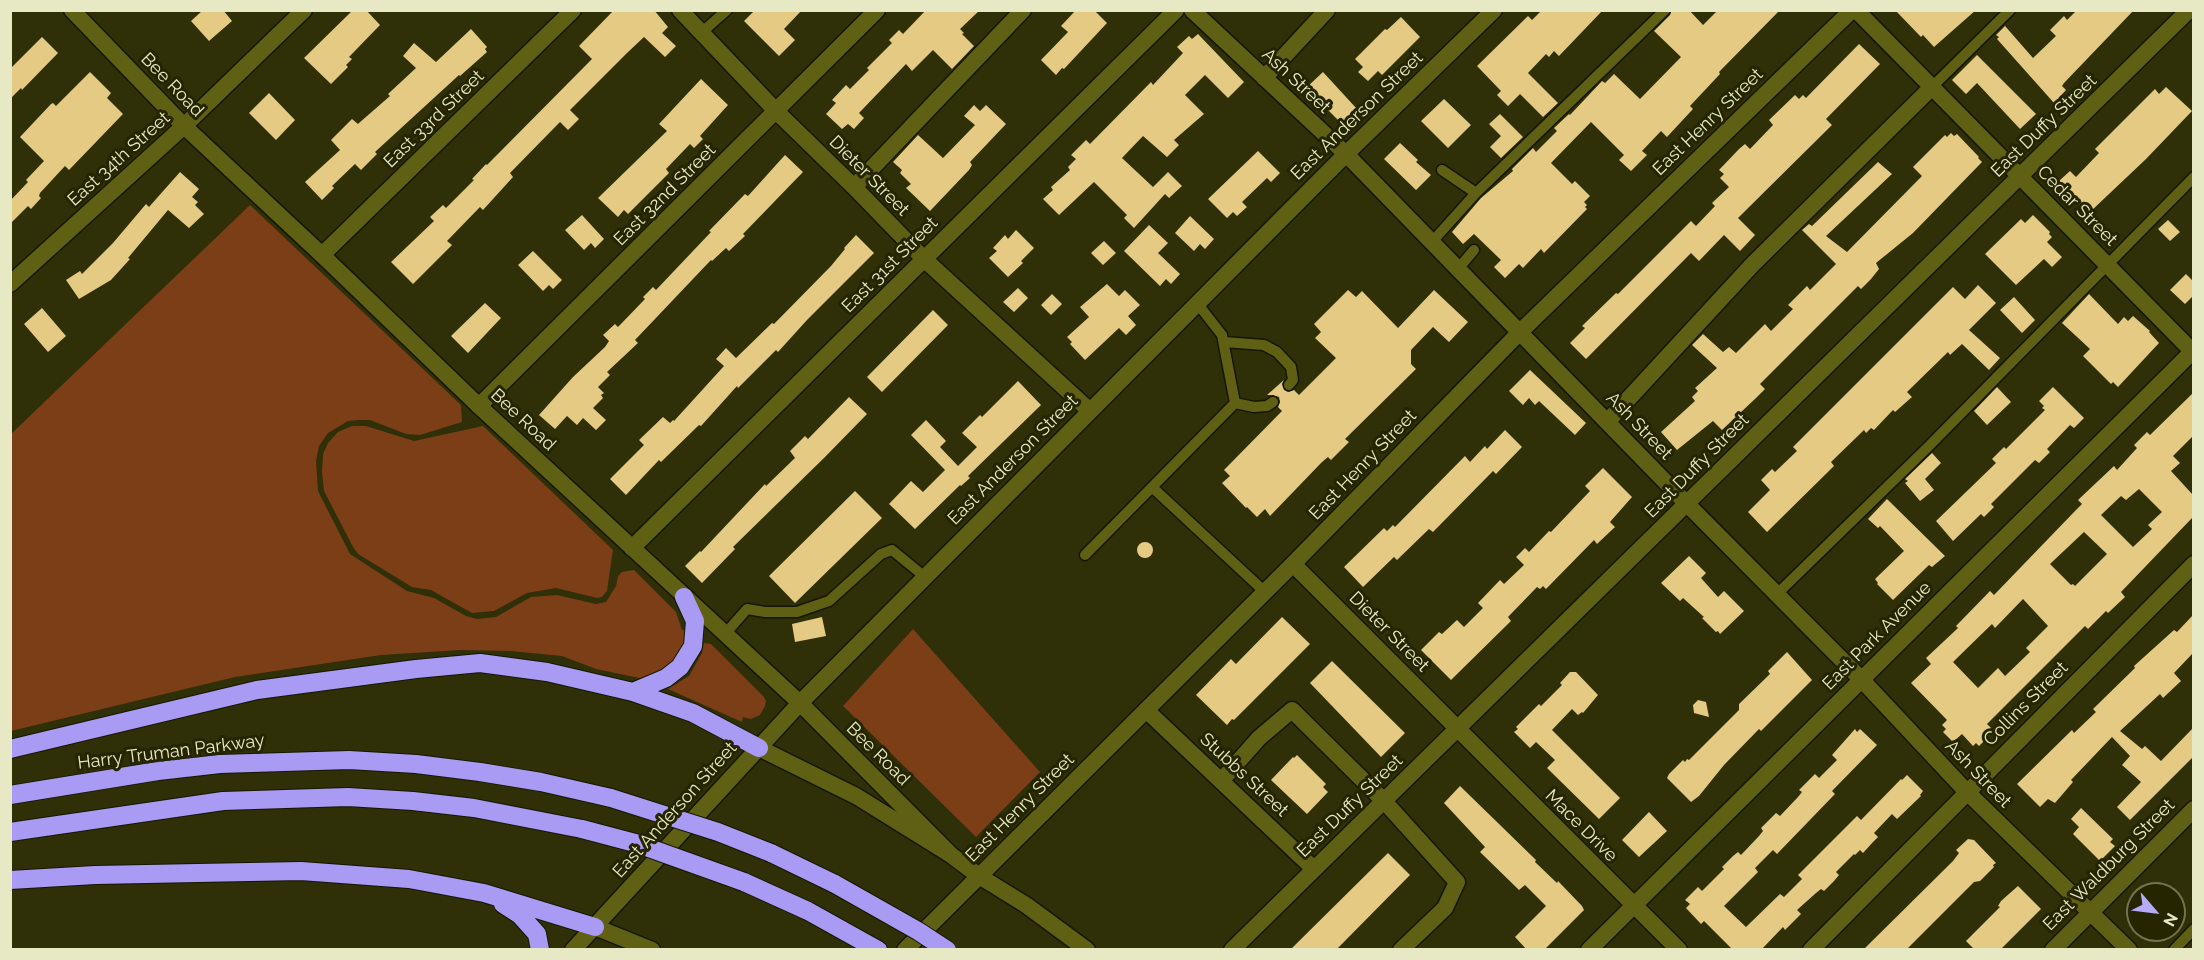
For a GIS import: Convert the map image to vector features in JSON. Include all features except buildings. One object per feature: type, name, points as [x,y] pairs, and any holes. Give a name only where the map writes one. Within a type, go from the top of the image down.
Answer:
[{"type":"highway","points":[[633,692],[666,678],[680,667],[693,646],[696,621],[684,597]]},
{"type":"highway","points":[[10,749],[257,690],[480,663],[547,672],[633,692],[693,713],[759,748]]},
{"type":"highway","name":"Harry Truman Parkway","points":[[10,795],[220,764],[349,760],[480,771],[611,798],[718,831],[771,853],[835,884],[902,921],[947,950]]},
{"type":"highway","points":[[10,832],[223,801],[348,797],[474,808],[582,829],[635,843],[692,862],[744,882],[808,911],[878,950]]},
{"type":"highway","points":[[10,880],[95,875],[301,871],[409,879],[484,893],[595,927]]},
{"type":"highway","points":[[484,893],[520,915],[537,934],[540,950]]},
{"type":"street","name":"Bee Road","points":[[72,10],[184,126],[479,406],[800,703],[951,855]]},
{"type":"street","name":"East 34th Street","points":[[10,284],[184,126],[304,10]]},
{"type":"street","name":"East 33rd Street","points":[[322,255],[573,10]]},
{"type":"street","name":"Dieter Street","points":[[680,10],[777,112],[855,187],[924,259],[1090,411]]},
{"type":"street","name":"East 32nd Street","points":[[479,406],[877,10]]},
{"type":"street","points":[[855,187],[1023,10]]},
{"type":"street","name":"East 31st Street","points":[[632,548],[1176,10]]},
{"type":"street","name":"Ash Street","points":[[1192,10],[1346,154],[1861,679],[1966,791],[2129,950]]},
{"type":"street","points":[[1264,78],[1327,10]]},
{"type":"street","name":"East Anderson Street","points":[[573,950],[800,703],[1346,154],[1494,10]]},
{"type":"street","name":"Cedar Street","points":[[1854,10],[2193,351]]},
{"type":"street","name":"East Henry Street","points":[[905,950],[1293,564],[1520,332],[1854,10]]},
{"type":"street","name":"East Duffy Street","points":[[1240,947],[1314,868],[2189,10]]},
{"type":"street","points":[[1608,422],[1752,265],[1932,87]]},
{"type":"street","name":"East Park Avenue","points":[[1589,950],[2193,351]]},
{"type":"street","name":"Dieter Street","points":[[1293,564],[1458,728]]},
{"type":"street","name":"Collins Street","points":[[1810,950],[2193,564]]},
{"type":"street","name":"Stubbs Street","points":[[1146,710],[1314,868]]},
{"type":"street","points":[[1221,781],[1259,738],[1292,710],[1384,801],[1457,882],[1445,908],[1401,950]]},
{"type":"street","name":"Mace Drive","points":[[1458,728],[1679,950]]},
{"type":"street","points":[[759,748],[856,796],[951,855],[1088,950]]},
{"type":"street","name":"East Waldburg Street","points":[[2053,950],[2193,809]]},
{"type":"street","points":[[595,927],[652,950]]},
{"type":"lane","points":[[701,33],[727,10]]},
{"type":"lane","points":[[1431,243],[1476,193],[1665,10]]},
{"type":"lane","points":[[1932,87],[2010,10]]},
{"type":"lane","points":[[1442,170],[1476,193]]},
{"type":"lane","points":[[1777,594],[1929,446],[2193,177]]},
{"type":"lane","points":[[1458,269],[1474,250]]},
{"type":"lane","points":[[1197,303],[1222,335],[1235,403]]},
{"type":"lane","points":[[1224,342],[1264,345],[1277,352],[1291,367],[1293,380],[1289,385]]},
{"type":"lane","points":[[1235,403],[1267,406],[1273,402]]},
{"type":"lane","points":[[1085,555],[1154,488],[1235,403]]},
{"type":"lane","points":[[1154,488],[1265,592]]},
{"type":"lane","points":[[725,634],[747,609],[765,612],[797,612],[829,602],[881,554],[892,550],[925,577]]},
{"type":"lane","points":[[2174,950],[2193,929]]},
{"type":"shaded area","points":[[250,205],[461,405],[462,422],[420,435],[406,434],[370,420],[348,421],[328,433],[319,446],[316,461],[318,491],[350,554],[407,591],[434,598],[466,616],[477,619],[496,617],[531,597],[557,595],[596,604],[606,602],[616,586],[618,576],[622,572],[634,570],[676,612],[682,630],[687,630],[688,638],[677,663],[644,679],[596,669],[562,656],[510,651],[461,650],[381,655],[235,677],[11,731],[11,434]]},
{"type":"shaded area","points":[[352,426],[366,426],[414,441],[483,426],[613,550],[607,591],[602,597],[597,598],[556,588],[527,593],[494,611],[472,613],[431,590],[412,587],[358,554],[324,491],[322,472],[323,454],[328,443],[338,432]]},
{"type":"shaded area","points":[[913,629],[1040,772],[976,837],[843,706]]},
{"type":"shaded area","points":[[704,643],[711,644],[764,697],[765,706],[760,715],[751,719],[743,717],[742,722],[668,689],[689,676],[702,653]]}]
